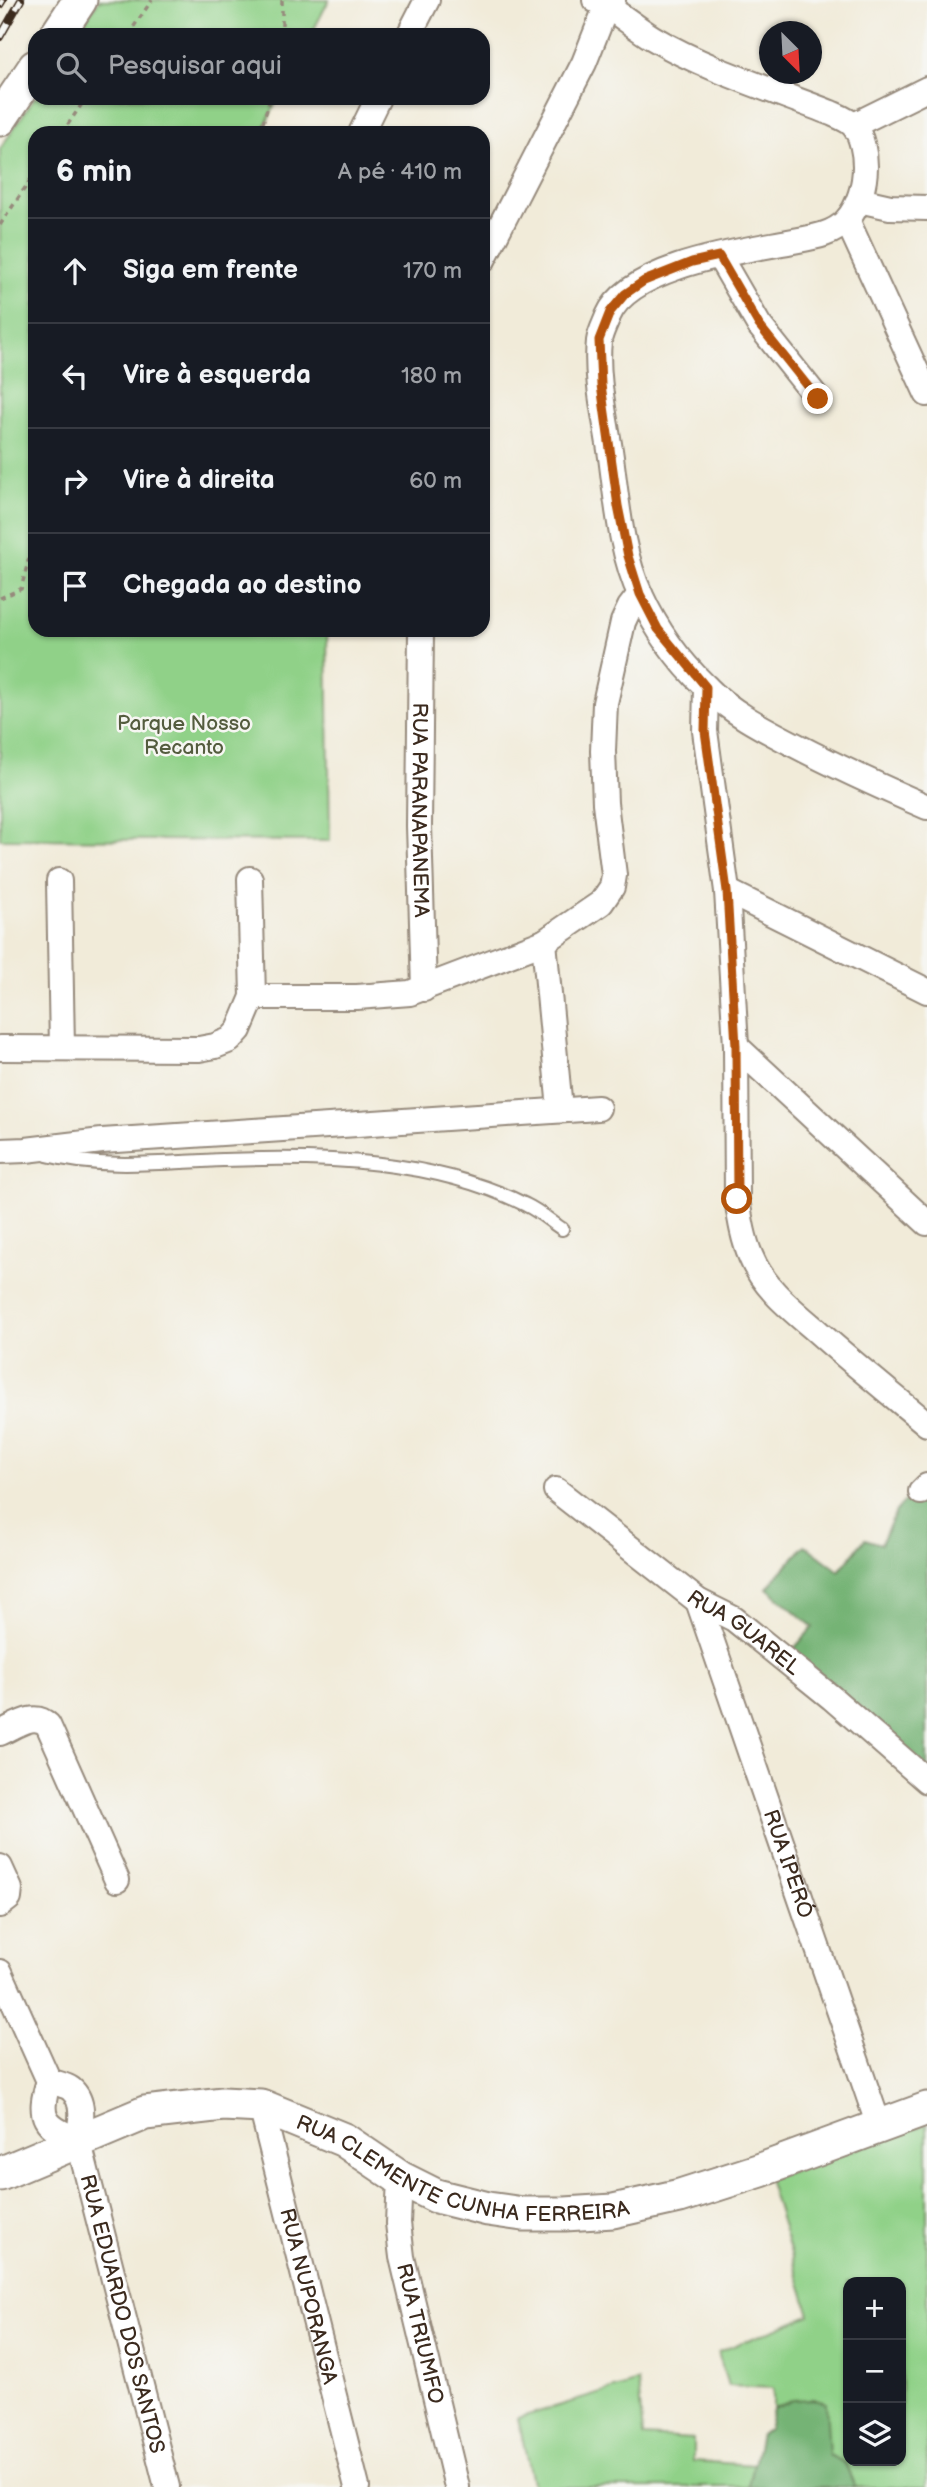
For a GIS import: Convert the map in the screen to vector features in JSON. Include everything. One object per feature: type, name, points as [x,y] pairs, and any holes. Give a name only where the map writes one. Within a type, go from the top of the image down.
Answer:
[{"type":"street","points":[[62,28],[80,0]]},
{"type":"street","points":[[412,28],[426,0]]},
{"type":"street","points":[[490,246],[584,63],[605,2],[653,38],[854,125],[861,142],[865,177],[853,210],[837,228],[823,234],[692,262],[644,281],[625,294],[610,312],[599,340],[601,385],[628,556],[640,594],[658,629],[706,687],[737,712],[860,778],[927,807]]},
{"type":"street","points":[[0,119],[28,77]]},
{"type":"street","points":[[854,125],[927,89]]},
{"type":"street","points":[[364,126],[375,105]]},
{"type":"street","points":[[853,210],[927,208]]},
{"type":"street","points":[[853,210],[927,394]]},
{"type":"street","points":[[719,256],[759,325],[818,399]]},
{"type":"street","points":[[253,997],[357,997],[410,993],[544,942],[601,903],[612,887],[614,875],[606,816],[603,751],[605,702],[623,622],[640,594]]},
{"type":"street","name":"RUA PARANAPANEMA","points":[[421,637],[419,826],[424,989]]},
{"type":"street","points":[[706,687],[705,731],[727,891],[736,1046],[737,1199],[740,1221],[751,1257],[765,1281],[780,1298],[860,1370],[927,1424]]},
{"type":"street","points":[[0,1048],[199,1049],[230,1040],[239,1030],[253,997],[250,879]]},
{"type":"street","points":[[59,880],[62,1048]]},
{"type":"street","points":[[727,891],[927,991]]},
{"type":"street","points":[[544,942],[560,1109]]},
{"type":"street","points":[[736,1046],[927,1223]]},
{"type":"street","points":[[0,1151],[598,1108]]},
{"type":"street","name":"RUA GUAREL","points":[[556,1490],[698,1601],[734,1619],[832,1698],[927,1781]]},
{"type":"street","name":"RUA IPERÓ","points":[[698,1601],[879,2126]]},
{"type":"street","points":[[0,1733],[32,1718],[42,1719],[48,1725],[117,1880]]},
{"type":"street","points":[[0,1867],[10,1889],[9,1898],[0,1905]]},
{"type":"street","points":[[0,1972],[49,2081],[42,2101],[45,2115],[54,2130],[78,2139]]},
{"type":"street","name":"RUA EDUARDO DOS SANTOS","points":[[49,2081],[71,2088],[79,2101],[83,2117],[78,2139],[167,2487]]},
{"type":"street","name":"RUA CLEMENTE CUNHA FERREIRA","points":[[0,2174],[145,2113],[223,2104],[261,2106],[344,2140],[400,2178],[436,2196],[488,2209],[523,2214],[613,2211],[704,2188],[761,2170],[927,2109]]},
{"type":"street","name":"RUA NUPORANGA","points":[[261,2106],[357,2487]]},
{"type":"street","name":"RUA TRIUMFO","points":[[400,2178],[398,2223],[402,2257],[457,2487]]},
{"type":"lane","points":[[26,1150],[101,1164],[322,1160],[418,1168],[497,1191],[529,1206],[562,1229]]},
{"type":"path","points":[[133,28],[152,0]]},
{"type":"path","points":[[282,0],[282,28]]},
{"type":"path","points":[[67,126],[81,105]]},
{"type":"path","points":[[262,126],[268,105]]},
{"type":"path","points":[[0,225],[28,183]]},
{"type":"path","points":[[0,598],[21,589],[28,562]]},
{"type":"green space","points":[[99,0],[329,0],[315,28],[81,28]]},
{"type":"green space","name":"Parque Nosso Recanto","points":[[30,105],[275,105],[265,126],[28,126],[28,637],[327,637],[330,841],[0,839],[0,149]]},
{"type":"green space","points":[[915,1490],[927,1497],[927,1773],[791,1652],[813,1627],[767,1588],[805,1545],[839,1571],[865,1539],[881,1544],[896,1511]]},
{"type":"green space","points":[[927,2124],[927,2487],[855,2487],[846,2466],[906,2466],[906,2277],[843,2277],[843,2462],[829,2455],[793,2400],[773,2409],[773,2388],[728,2386],[718,2352],[810,2315],[768,2179]]},
{"type":"green space","points":[[638,2382],[643,2436],[693,2439],[693,2461],[754,2465],[749,2487],[533,2487],[518,2418]]},
{"type":"green space","points":[[813,2399],[826,2403],[829,2455],[846,2466],[855,2487],[749,2487],[761,2434],[768,2429],[773,2409],[793,2400]]},
{"type":"railway","points":[[0,5],[3,0]]},
{"type":"railway","points":[[0,37],[21,0]]},
{"type":"route","points":[[737,1199],[736,1046],[727,891],[705,731],[706,687],[658,629],[640,594],[628,556],[601,385],[599,340],[610,312],[625,294],[644,281],[692,262],[719,256],[759,325],[818,399]]}]
